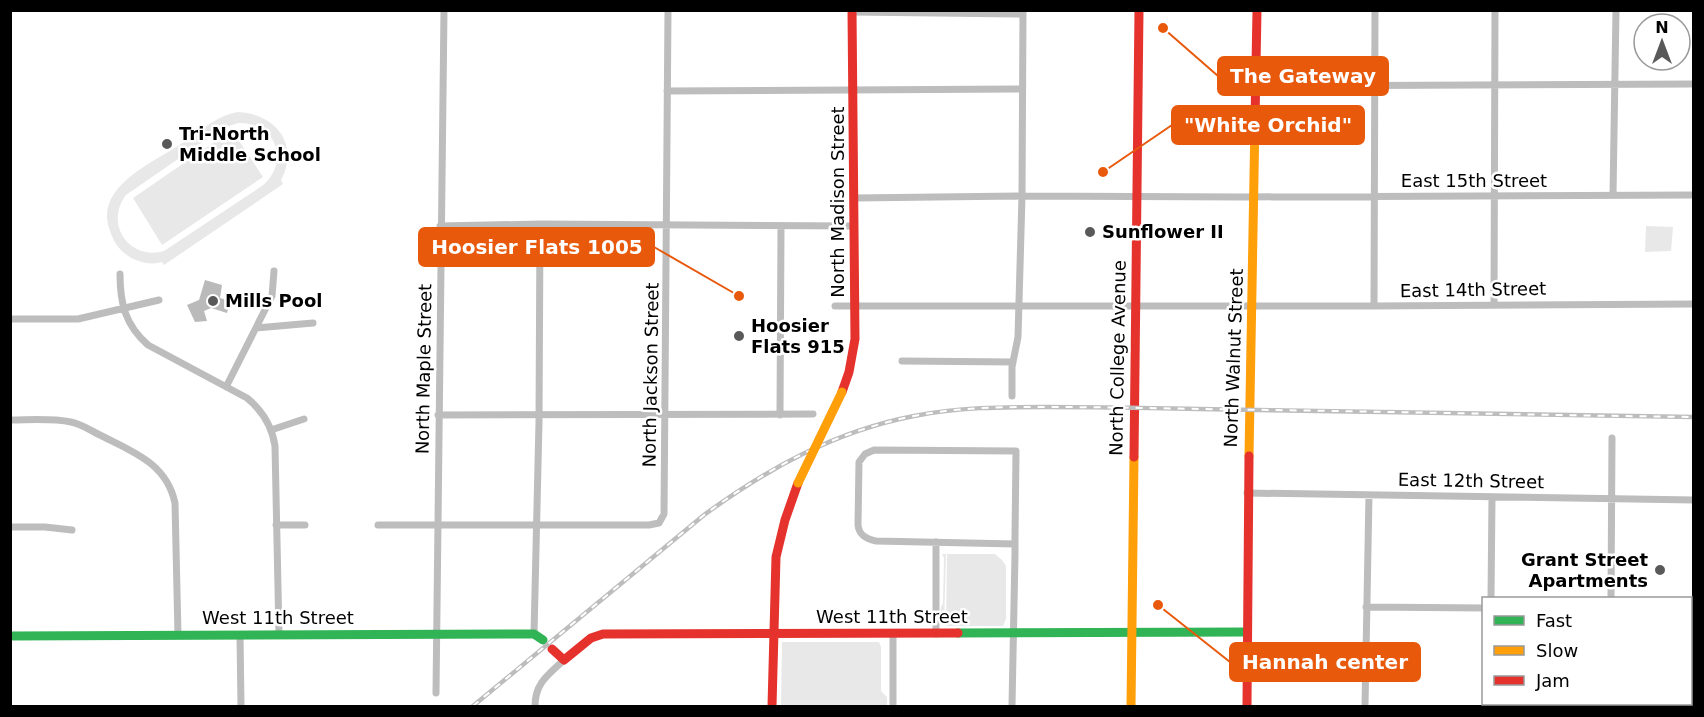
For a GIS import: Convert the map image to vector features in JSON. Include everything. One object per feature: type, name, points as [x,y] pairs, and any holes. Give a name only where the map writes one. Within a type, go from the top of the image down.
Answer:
[{"type":"street","name":"North Maple Street","points":[[436,693],[444,10]]},
{"type":"street","name":"North Jackson Street","points":[[537,526],[649,525],[659,523],[664,514],[668,10]]},
{"type":"street","name":"North College Avenue","points":[[1131,706],[1139,10]]},
{"type":"street","name":"North Walnut Street","points":[[1247,706],[1247,493],[1257,10]]},
{"type":"street","points":[[1374,306],[1375,10]]},
{"type":"street","points":[[1494,305],[1495,10]]},
{"type":"street","points":[[1613,195],[1616,10]]},
{"type":"street","points":[[852,11],[1023,12],[1019,305],[1012,396]]},
{"type":"street","name":"North Madison Street","points":[[772,706],[776,557],[779,535],[798,483],[842,392],[852,358],[855,307],[852,11]]},
{"type":"street","points":[[1256,86],[1694,84]]},
{"type":"street","points":[[667,91],[1022,89]]},
{"type":"street","name":"East 15th Street","points":[[854,198],[1694,195]]},
{"type":"street","points":[[540,224],[534,634],[543,640]]},
{"type":"street","points":[[440,226],[540,224],[854,226]]},
{"type":"street","points":[[780,415],[781,226]]},
{"type":"street","points":[[226,387],[272,296],[274,271]]},
{"type":"street","points":[[120,274],[123,308],[131,328],[148,345],[253,404],[264,415],[271,430],[275,446],[279,635]]},
{"type":"street","points":[[10,319],[78,319],[159,300]]},
{"type":"street","name":"East 14th Street","points":[[835,306],[1694,304]]},
{"type":"street","points":[[256,328],[313,323]]},
{"type":"street","points":[[902,361],[1013,362]]},
{"type":"street","points":[[438,415],[813,414]]},
{"type":"street","points":[[271,430],[304,418]]},
{"type":"street","points":[[10,420],[60,420],[78,424],[141,456],[163,475],[171,488],[175,503],[178,635]]},
{"type":"street","points":[[1611,597],[1612,438]]},
{"type":"street","points":[[1012,706],[1015,544],[1016,451],[874,450],[864,455],[858,469],[860,532],[867,538],[874,541],[1015,544]]},
{"type":"street","name":"East 12th Street","points":[[1247,493],[1694,500]]},
{"type":"street","points":[[1365,706],[1369,495]]},
{"type":"street","points":[[1491,597],[1492,497]]},
{"type":"street","points":[[276,525],[305,525]]},
{"type":"street","points":[[378,525],[537,526]]},
{"type":"street","points":[[10,527],[72,530]]},
{"type":"street","points":[[936,542],[936,633]]},
{"type":"street","points":[[1366,607],[1482,608]]},
{"type":"street","name":"West 11th Street","points":[[564,660],[599,634],[1247,632]]},
{"type":"street","points":[[893,633],[893,706]]},
{"type":"street","name":"West 11th Street","points":[[10,636],[534,634]]},
{"type":"street","points":[[240,635],[241,706]]},
{"type":"street","points":[[535,706],[535,694],[541,682],[564,660],[552,649]]},
{"type":"shaded area","points":[[238,112],[252,114],[273,125],[281,134],[288,155],[281,180],[283,184],[164,265],[162,262],[141,262],[127,255],[116,244],[109,228],[107,213],[110,200],[118,189],[140,169],[230,114]],"holes":[[[238,123],[251,124],[270,136],[277,155],[276,166],[262,186],[164,251],[151,253],[140,251],[124,238],[119,228],[118,217],[120,206],[126,195],[223,128]]]},
{"type":"shaded area","points":[[232,130],[263,177],[162,245],[133,198]]},
{"type":"shaded area","points":[[1646,226],[1673,227],[1671,251],[1645,252]]},
{"type":"shaded area","name":"Mills Pool","points":[[205,280],[222,285],[220,298],[230,301],[227,313],[211,308],[204,311],[207,321],[195,322],[187,305],[199,300]]},
{"type":"shaded area","points":[[942,554],[946,554],[944,626],[940,615],[943,603],[944,558]]},
{"type":"shaded area","points":[[947,554],[995,554],[1002,560],[1006,566],[1006,619],[1003,626],[946,626]]},
{"type":"shaded area","points":[[782,642],[879,642],[881,691],[887,697],[887,706],[781,706]]},
{"type":"railway","points":[[473,706],[704,515],[728,498],[778,467],[830,442],[857,431],[914,416],[980,408],[1030,407],[1694,417]]},
{"type":"traffic: fast","points":[[958,633],[1247,632]]},
{"type":"traffic: fast","points":[[10,636],[534,634],[543,640]]},
{"type":"traffic: slow","points":[[1249,456],[1255,120]]},
{"type":"traffic: slow","points":[[798,483],[842,392]]},
{"type":"traffic: slow","points":[[1131,706],[1134,457]]},
{"type":"traffic: jam","points":[[842,392],[849,372],[855,339],[852,10]]},
{"type":"traffic: jam","points":[[1134,457],[1139,10]]},
{"type":"traffic: jam","points":[[1255,120],[1257,10]]},
{"type":"traffic: jam","points":[[1247,706],[1249,456]]},
{"type":"traffic: jam","points":[[772,706],[776,557],[785,520],[798,483]]},
{"type":"traffic: jam","points":[[552,649],[564,660],[591,638],[603,634],[958,633]]},
{"type":"place","name":"The Gateway","points":[[1163,28]]},
{"type":"place","name":"Tri-North Middle School","points":[[167,144]]},
{"type":"place","name":"\"White Orchid\"","points":[[1103,172]]},
{"type":"place","name":"Sunflower II","points":[[1090,232]]},
{"type":"place","name":"Hoosier Flats 1005","points":[[739,296]]},
{"type":"place","name":"Mills Pool","points":[[213,301]]},
{"type":"place","name":"Hoosier Flats 915","points":[[739,336]]},
{"type":"place","name":"Grant Street Apartments","points":[[1660,570]]},
{"type":"place","name":"Hannah center","points":[[1158,605]]}]
